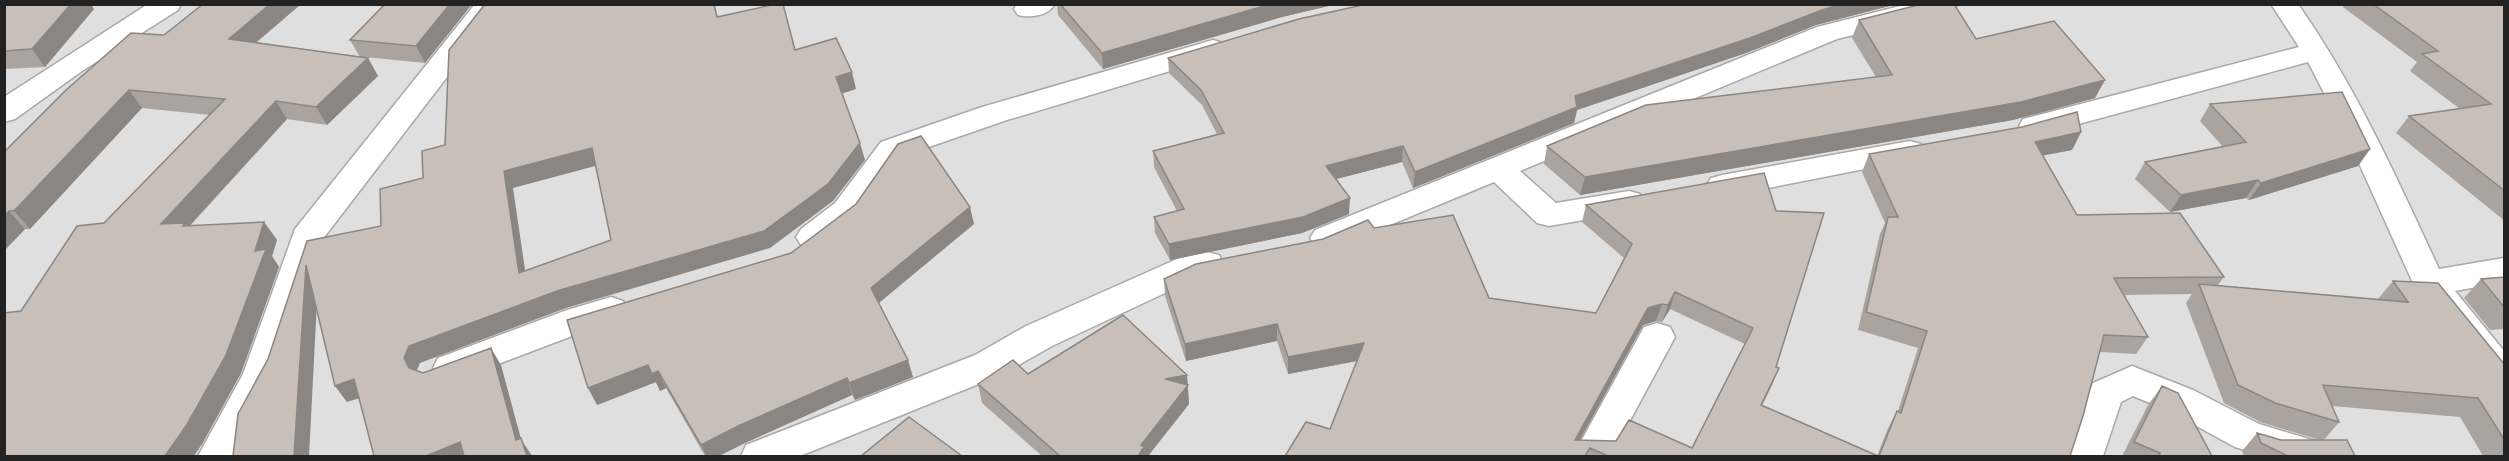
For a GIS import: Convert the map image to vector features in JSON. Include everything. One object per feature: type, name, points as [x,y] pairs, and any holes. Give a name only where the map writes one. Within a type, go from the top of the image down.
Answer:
[{"type":"street","points":[[4,112],[72,65],[168,4]]},
{"type":"street","points":[[217,456],[261,375],[306,237],[490,4]]},
{"type":"street","points":[[1298,248],[1309,246],[1827,33],[1944,4]]},
{"type":"street","points":[[2284,4],[2316,51],[2363,139],[2429,283],[2505,376]]},
{"type":"street","points":[[792,252],[846,211],[892,149],[993,114],[1236,42]]},
{"type":"street","points":[[2001,134],[2316,51]]},
{"type":"street","points":[[1697,190],[1934,147]]},
{"type":"street","points":[[1498,168],[1549,215],[1651,198]]},
{"type":"street","points":[[760,456],[988,365],[1039,336],[1188,267],[1232,260]]},
{"type":"street","points":[[2429,283],[2505,270]]},
{"type":"street","points":[[435,374],[579,319],[635,303]]},
{"type":"street","points":[[1592,456],[1657,336]]},
{"type":"street","points":[[2084,456],[2106,393],[2132,380],[2180,399],[2248,436],[2315,456]]},
{"type":"shaded area","points":[[5,5],[2504,5],[2504,456],[5,456]]},
{"type":"building","points":[[4,4],[71,4],[32,49],[4,51]]},
{"type":"building","points":[[203,4],[270,4],[229,39],[368,58],[316,107],[276,101],[161,224],[185,223],[183,226],[264,222],[255,251],[266,249],[226,355],[186,426],[165,456],[4,456],[4,313],[21,311],[77,226],[104,223],[225,99],[129,90],[14,211],[9,211],[4,216],[4,152],[66,90],[131,33],[164,35]]},
{"type":"building","points":[[385,4],[450,4],[416,46],[350,40]]},
{"type":"building","points":[[485,4],[714,4],[717,17],[783,4],[795,50],[836,38],[852,72],[836,77],[860,143],[828,184],[764,231],[557,291],[409,346],[404,358],[409,368],[423,373],[491,348],[516,440],[521,438],[527,456],[464,456],[460,442],[426,456],[374,456],[354,379],[335,386],[306,265],[294,456],[233,456],[238,414],[268,359],[307,241],[381,226],[380,189],[423,178],[422,151],[445,145],[449,50]],"holes":[[[592,148],[611,240],[519,273],[504,171]]]},
{"type":"building","points":[[1060,4],[1271,4],[1102,53]]},
{"type":"building","points":[[1367,4],[1842,4],[1750,38],[1575,96],[1577,107],[1415,172],[1403,146],[1326,166],[1350,198],[1303,217],[1169,244],[1154,217],[1184,209],[1153,151],[1224,133],[1201,90],[1168,58],[1299,19]]},
{"type":"building","points":[[1922,4],[1954,4],[1976,39],[2054,21],[2105,80],[2021,102],[1585,177],[1547,146],[1646,105],[1892,75],[1859,20]]},
{"type":"building","points":[[2373,4],[2505,4],[2505,191],[2409,116],[2491,104],[2422,54],[2438,51]]},
{"type":"building","points":[[2342,92],[2370,149],[2261,183],[2258,180],[2181,195],[2145,162],[2246,142],[2210,104]]},
{"type":"building","points":[[2077,112],[2081,132],[2035,142],[2077,215],[2180,213],[2224,277],[2114,278],[2148,337],[2104,335],[2070,456],[1879,456],[1897,411],[1901,413],[1927,331],[1866,312],[1888,217],[1898,217],[1869,154],[2022,127]]},
{"type":"building","points":[[921,136],[970,207],[871,288],[908,360],[849,383],[847,378],[738,426],[701,445],[658,371],[652,374],[648,365],[588,388],[567,320],[791,253],[856,204],[898,144]]},
{"type":"building","points":[[1764,173],[1776,211],[1824,213],[1776,367],[1779,368],[1761,405],[1878,456],[1608,456],[1590,448],[1585,456],[1285,456],[1306,422],[1330,429],[1364,343],[1288,357],[1277,324],[1185,344],[1164,279],[1196,264],[1323,239],[1368,220],[1374,228],[1453,215],[1489,298],[1596,313],[1632,244],[1586,205]],"holes":[[[1675,292],[1753,328],[1692,448],[1629,420],[1616,441],[1575,440],[1648,308],[1662,304],[1668,305]]]},
{"type":"building","points":[[2505,277],[2505,308],[2481,279]]},
{"type":"building","points":[[2393,281],[2438,283],[2505,365],[2505,441],[2478,398],[2323,385],[2339,422],[2275,403],[2238,385],[2199,284],[2408,302]]},
{"type":"building","points":[[1123,315],[1187,375],[1165,379],[1188,385],[1141,445],[1144,447],[1138,456],[1060,456],[978,384],[1013,360],[1028,374]]},
{"type":"building","points":[[2162,386],[2178,393],[2212,456],[2159,456],[2160,453],[2134,442]]},
{"type":"building","points":[[909,417],[962,456],[861,456]]},
{"type":"building","points":[[2257,433],[2281,440],[2347,440],[2355,456],[2288,456],[2261,443]]}]
